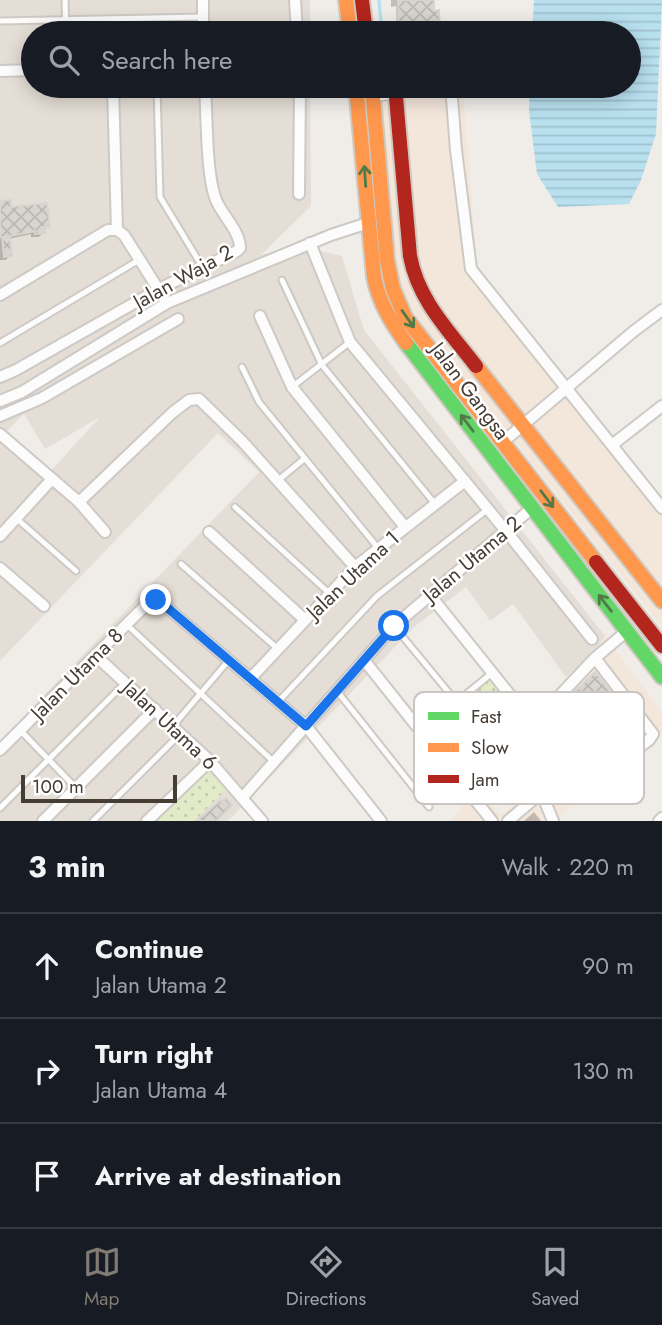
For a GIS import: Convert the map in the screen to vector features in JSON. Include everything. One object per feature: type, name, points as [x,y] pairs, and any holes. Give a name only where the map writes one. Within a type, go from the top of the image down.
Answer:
[{"type":"main road","points":[[346,0],[349,21]]},
{"type":"main road","points":[[362,0],[365,21]]},
{"type":"main road","name":"Jalan Gangsa","points":[[357,98],[368,223],[378,296],[393,326],[662,677]]},
{"type":"main road","name":"Jalan Gangsa","points":[[375,98],[386,255],[392,290],[405,317],[662,646]]},
{"type":"main road","points":[[394,98],[410,256],[414,277],[430,308],[662,601]]},
{"type":"street","points":[[203,0],[203,21]]},
{"type":"street","points":[[295,0],[296,21]]},
{"type":"street","points":[[0,71],[21,70]]},
{"type":"street","points":[[113,98],[117,230]]},
{"type":"street","name":"Jalan Waja 2","points":[[0,377],[159,289],[237,251],[240,244],[220,209],[211,184],[206,98]]},
{"type":"street","points":[[299,194],[300,98]]},
{"type":"street","points":[[452,98],[471,269],[660,501]]},
{"type":"street","points":[[0,401],[22,392],[166,303],[310,243],[368,223]]},
{"type":"street","points":[[0,296],[108,230],[117,230],[124,235],[166,303]]},
{"type":"street","points":[[310,243],[350,342],[592,639]]},
{"type":"street","points":[[503,441],[662,310]]},
{"type":"street","points":[[260,316],[292,387],[405,527]]},
{"type":"street","points":[[0,416],[42,398],[178,319]]},
{"type":"street","points":[[83,354],[92,369]]},
{"type":"street","points":[[79,502],[172,413],[194,399],[204,402],[242,441],[355,568]]},
{"type":"street","points":[[612,445],[662,406]]},
{"type":"street","points":[[2,441],[79,502],[105,532]]},
{"type":"street","points":[[0,536],[52,479]]},
{"type":"street","name":"Jalan Utama 1","points":[[250,679],[355,568],[465,481]]},
{"type":"street","name":"Jalan Utama 2","points":[[243,797],[394,626],[532,508]]},
{"type":"street","points":[[209,532],[305,620]]},
{"type":"street","points":[[0,568],[44,606]]},
{"type":"street","points":[[430,595],[507,692]]},
{"type":"street","name":"Jalan Utama 8","points":[[0,750],[148,603],[156,600],[163,604],[229,660]]},
{"type":"street","points":[[563,690],[627,631]]},
{"type":"street","name":"Jalan Utama 6","points":[[95,655],[177,729],[243,797]]},
{"type":"street","points":[[595,658],[621,692]]},
{"type":"street","points":[[229,660],[306,726],[382,821]]},
{"type":"street","points":[[364,660],[414,723]]},
{"type":"street","points":[[43,821],[155,709]]},
{"type":"street","points":[[644,722],[653,734],[644,744]]},
{"type":"street","points":[[147,821],[209,761]]},
{"type":"street","points":[[243,797],[262,821]]},
{"type":"street","points":[[478,804],[492,821]]},
{"type":"street","points":[[508,821],[527,804]]},
{"type":"street","points":[[546,804],[553,821]]},
{"type":"lane","points":[[65,0],[65,19]]},
{"type":"lane","points":[[0,21],[203,17]]},
{"type":"lane","points":[[157,98],[160,197],[202,268]]},
{"type":"lane","points":[[0,343],[140,259]]},
{"type":"lane","points":[[282,280],[322,365],[435,504]]},
{"type":"lane","points":[[292,387],[350,342]]},
{"type":"lane","points":[[242,368],[259,402],[378,548]]},
{"type":"lane","points":[[276,482],[304,460]]},
{"type":"lane","points":[[235,507],[329,593]]},
{"type":"lane","points":[[277,703],[377,596],[488,509]]},
{"type":"lane","points":[[16,518],[76,571]]},
{"type":"lane","points":[[180,564],[278,649]]},
{"type":"lane","points":[[126,624],[274,762]]},
{"type":"lane","points":[[394,626],[448,692]]},
{"type":"lane","points":[[93,821],[177,729],[201,693],[229,660]]},
{"type":"lane","points":[[469,692],[492,673]]},
{"type":"lane","points":[[0,808],[125,683]]},
{"type":"lane","points":[[337,691],[414,788]]},
{"type":"lane","points":[[20,730],[76,788]]},
{"type":"shaded area","points":[[0,0],[310,0],[310,21],[21,21],[21,98],[310,98],[311,206],[261,255],[300,246],[342,256],[364,330],[605,636],[591,657],[566,677],[513,604],[490,621],[466,587],[414,627],[228,821],[0,821],[0,741],[259,472],[218,433],[0,661]],"holes":[[[24,414],[45,449],[100,417],[49,473],[5,433]]]},
{"type":"shaded area","points":[[382,98],[464,98],[477,270],[662,503],[662,627],[417,318],[395,276]]},
{"type":"shaded area","points":[[605,636],[662,712],[662,732],[644,747],[644,692],[554,692],[566,677],[591,657]]},
{"type":"shaded area","points":[[464,804],[491,804],[501,815],[514,804],[573,804],[556,818],[558,821],[451,821]]},
{"type":"green space","points":[[489,677],[500,692],[468,692]]},
{"type":"green space","points":[[208,771],[226,790],[194,821],[158,821]]},
{"type":"water","points":[[534,0],[662,0],[656,134],[641,180],[629,204],[558,207],[537,174],[530,98],[641,98],[641,21],[533,21]]},
{"type":"building","points":[[398,0],[434,0],[434,11],[439,10],[440,21],[399,21]]},
{"type":"building","points":[[11,200],[11,207],[47,203],[50,227],[44,227],[45,233],[35,234],[35,231],[10,236],[12,256],[4,257],[0,237],[0,201]]},
{"type":"building","points":[[595,672],[610,692],[574,692]]},
{"type":"building","points":[[226,798],[232,805],[216,821],[196,821],[221,800],[222,802]]},
{"type":"waterway","points":[[379,0],[381,21]]},
{"type":"waterway","points":[[389,98],[391,115]]},
{"type":"traffic: fast","points":[[406,343],[662,677]]},
{"type":"traffic: slow","points":[[346,0],[349,21]]},
{"type":"traffic: slow","points":[[357,98],[374,277],[386,312],[406,343]]},
{"type":"traffic: slow","points":[[373,98],[387,260],[393,289],[405,317],[596,562]]},
{"type":"traffic: slow","points":[[476,366],[662,601]]},
{"type":"traffic: jam","points":[[362,0],[365,21]]},
{"type":"traffic: jam","points":[[396,98],[410,256],[414,272],[427,301],[476,366]]},
{"type":"traffic: jam","points":[[596,562],[662,646]]},
{"type":"route","points":[[156,600],[306,726],[394,626]]}]
